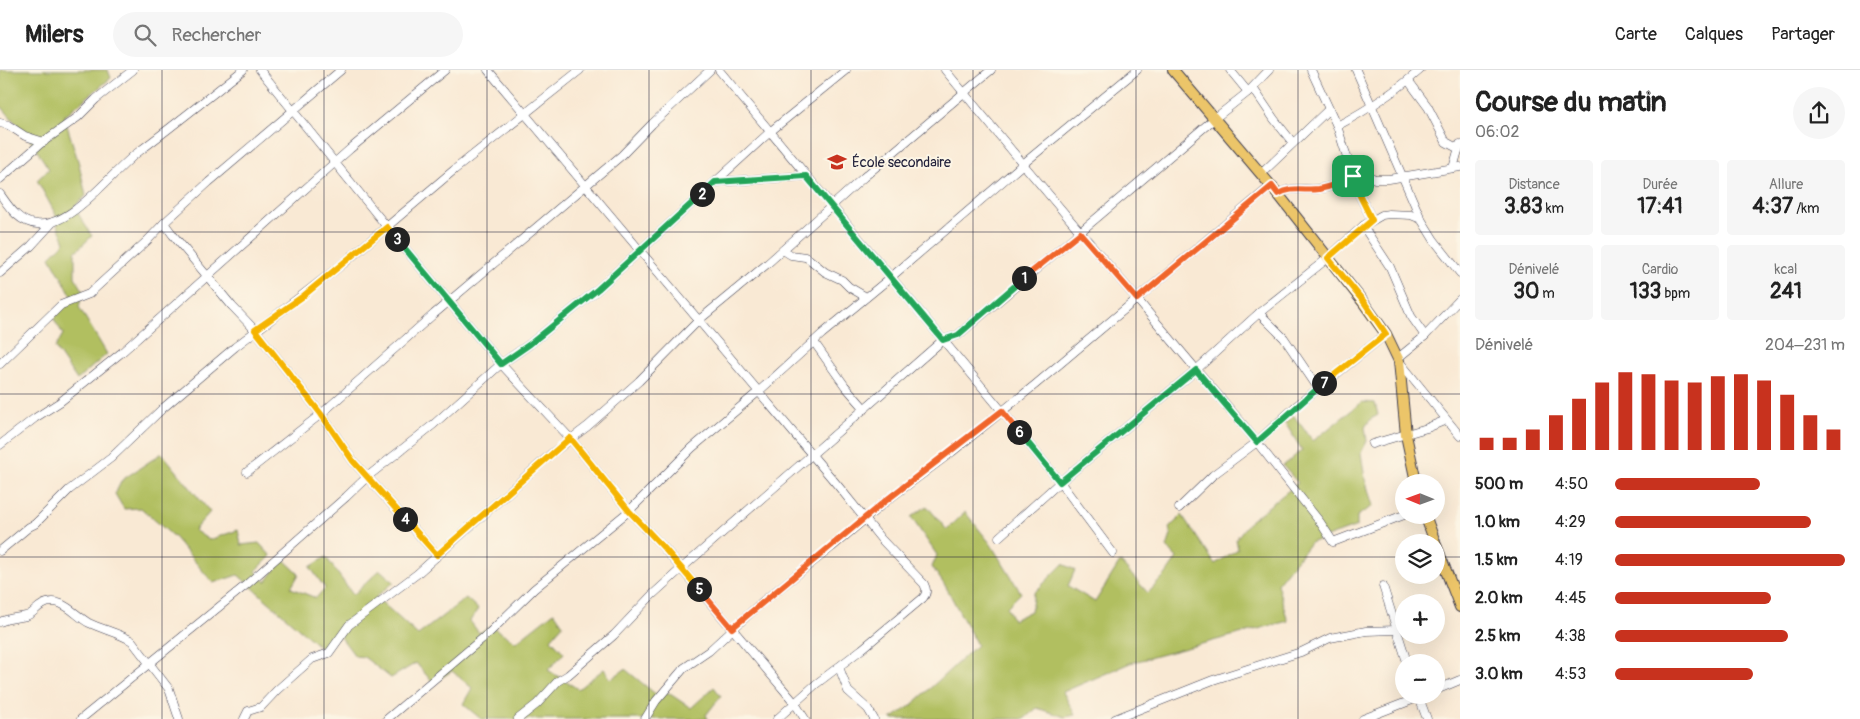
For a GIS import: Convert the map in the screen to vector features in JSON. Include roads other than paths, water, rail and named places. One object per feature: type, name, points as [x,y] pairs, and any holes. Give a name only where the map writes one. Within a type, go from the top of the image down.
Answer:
[{"type":"main road","points":[[1173,70],[1275,190],[1364,302],[1386,334],[1399,359],[1406,435],[1414,474]]},
{"type":"main road","points":[[1445,564],[1457,590],[1460,607]]},
{"type":"street","points":[[0,179],[44,142],[78,117],[96,99],[132,70]]},
{"type":"street","points":[[0,273],[31,246],[53,222],[79,206],[136,154],[170,129],[242,70]]},
{"type":"street","points":[[260,70],[501,364],[570,438],[629,511],[682,568],[794,702],[806,719]]},
{"type":"street","points":[[0,364],[61,305],[89,294],[234,160],[341,70]]},
{"type":"street","points":[[0,445],[35,418],[60,402],[121,353],[335,162],[445,70]]},
{"type":"street","points":[[488,70],[899,559],[924,584],[926,594],[874,639],[794,702],[777,719]]},
{"type":"street","points":[[0,551],[35,524],[69,490],[112,458],[162,409],[255,330],[302,297],[454,170],[580,70]]},
{"type":"street","points":[[247,472],[321,414],[449,301],[622,155],[710,70]]},
{"type":"street","points":[[719,70],[1002,411],[1060,482],[1113,552]]},
{"type":"street","points":[[81,719],[263,571],[367,477],[434,424],[501,364],[530,344],[598,289],[771,131],[846,70]]},
{"type":"street","points":[[946,70],[1022,164],[1257,442],[1320,522],[1333,542],[1395,518]]},
{"type":"street","points":[[244,719],[248,711],[261,707],[312,658],[329,653],[348,625],[396,591],[570,438],[588,426],[638,381],[698,320],[783,250],[864,177],[991,70]]},
{"type":"street","points":[[387,719],[490,632],[534,589],[629,511],[682,458],[866,297],[1022,164],[1137,70]]},
{"type":"street","points":[[1230,70],[1251,90],[1293,143]]},
{"type":"street","points":[[518,719],[537,704],[558,681],[568,675],[614,635],[651,596],[682,568],[943,340],[958,335],[1251,90],[1269,70]]},
{"type":"street","points":[[1311,70],[1337,126],[1359,194],[1372,220]]},
{"type":"street","points":[[1356,70],[1421,219],[1434,240],[1460,273]]},
{"type":"street","points":[[1337,126],[1373,106],[1420,70]]},
{"type":"street","points":[[645,719],[656,701],[684,668],[708,652],[762,602],[1275,190],[1317,189],[1363,174],[1375,179],[1404,177],[1457,168],[1459,146],[1446,142],[1428,107],[1408,80]]},
{"type":"street","points":[[1261,174],[1329,110]]},
{"type":"street","points":[[0,123],[8,125],[25,136],[44,142]]},
{"type":"street","points":[[715,182],[806,176]]},
{"type":"street","points":[[0,194],[12,212],[20,218],[36,224],[53,222]]},
{"type":"street","points":[[999,537],[1060,482],[1196,370],[1259,314],[1364,226],[1382,215],[1389,214],[1421,219]]},
{"type":"street","points":[[164,223],[232,306],[255,330],[321,414],[353,461],[437,555]]},
{"type":"street","points":[[1364,226],[1390,267],[1411,316],[1425,336]]},
{"type":"street","points":[[783,250],[791,255],[810,259],[825,272],[842,280],[866,297]]},
{"type":"street","points":[[1460,299],[1425,336],[1399,359],[1460,436]]},
{"type":"street","points":[[1259,314],[1284,338],[1318,388]]},
{"type":"street","points":[[1179,508],[1213,475],[1257,442],[1318,388],[1386,334]]},
{"type":"street","points":[[814,342],[864,409]]},
{"type":"street","points":[[1372,444],[1406,435],[1446,420]]},
{"type":"street","points":[[1382,586],[1395,627]]},
{"type":"street","points":[[0,622],[27,616],[48,603],[60,604],[68,606],[88,622],[124,636],[132,641],[168,689],[179,719]]},
{"type":"street","points":[[1115,719],[1213,680],[1301,652],[1330,638],[1366,631],[1395,630]]},
{"type":"street","points":[[839,667],[848,691],[868,709],[874,719]]},
{"type":"street","points":[[1445,686],[1460,680]]},
{"type":"street","points":[[1363,719],[1373,717],[1403,704]]},
{"type":"street","points":[[1423,704],[1427,719]]},
{"type":"place","name":"École secondaire","points":[[837,162]]}]
